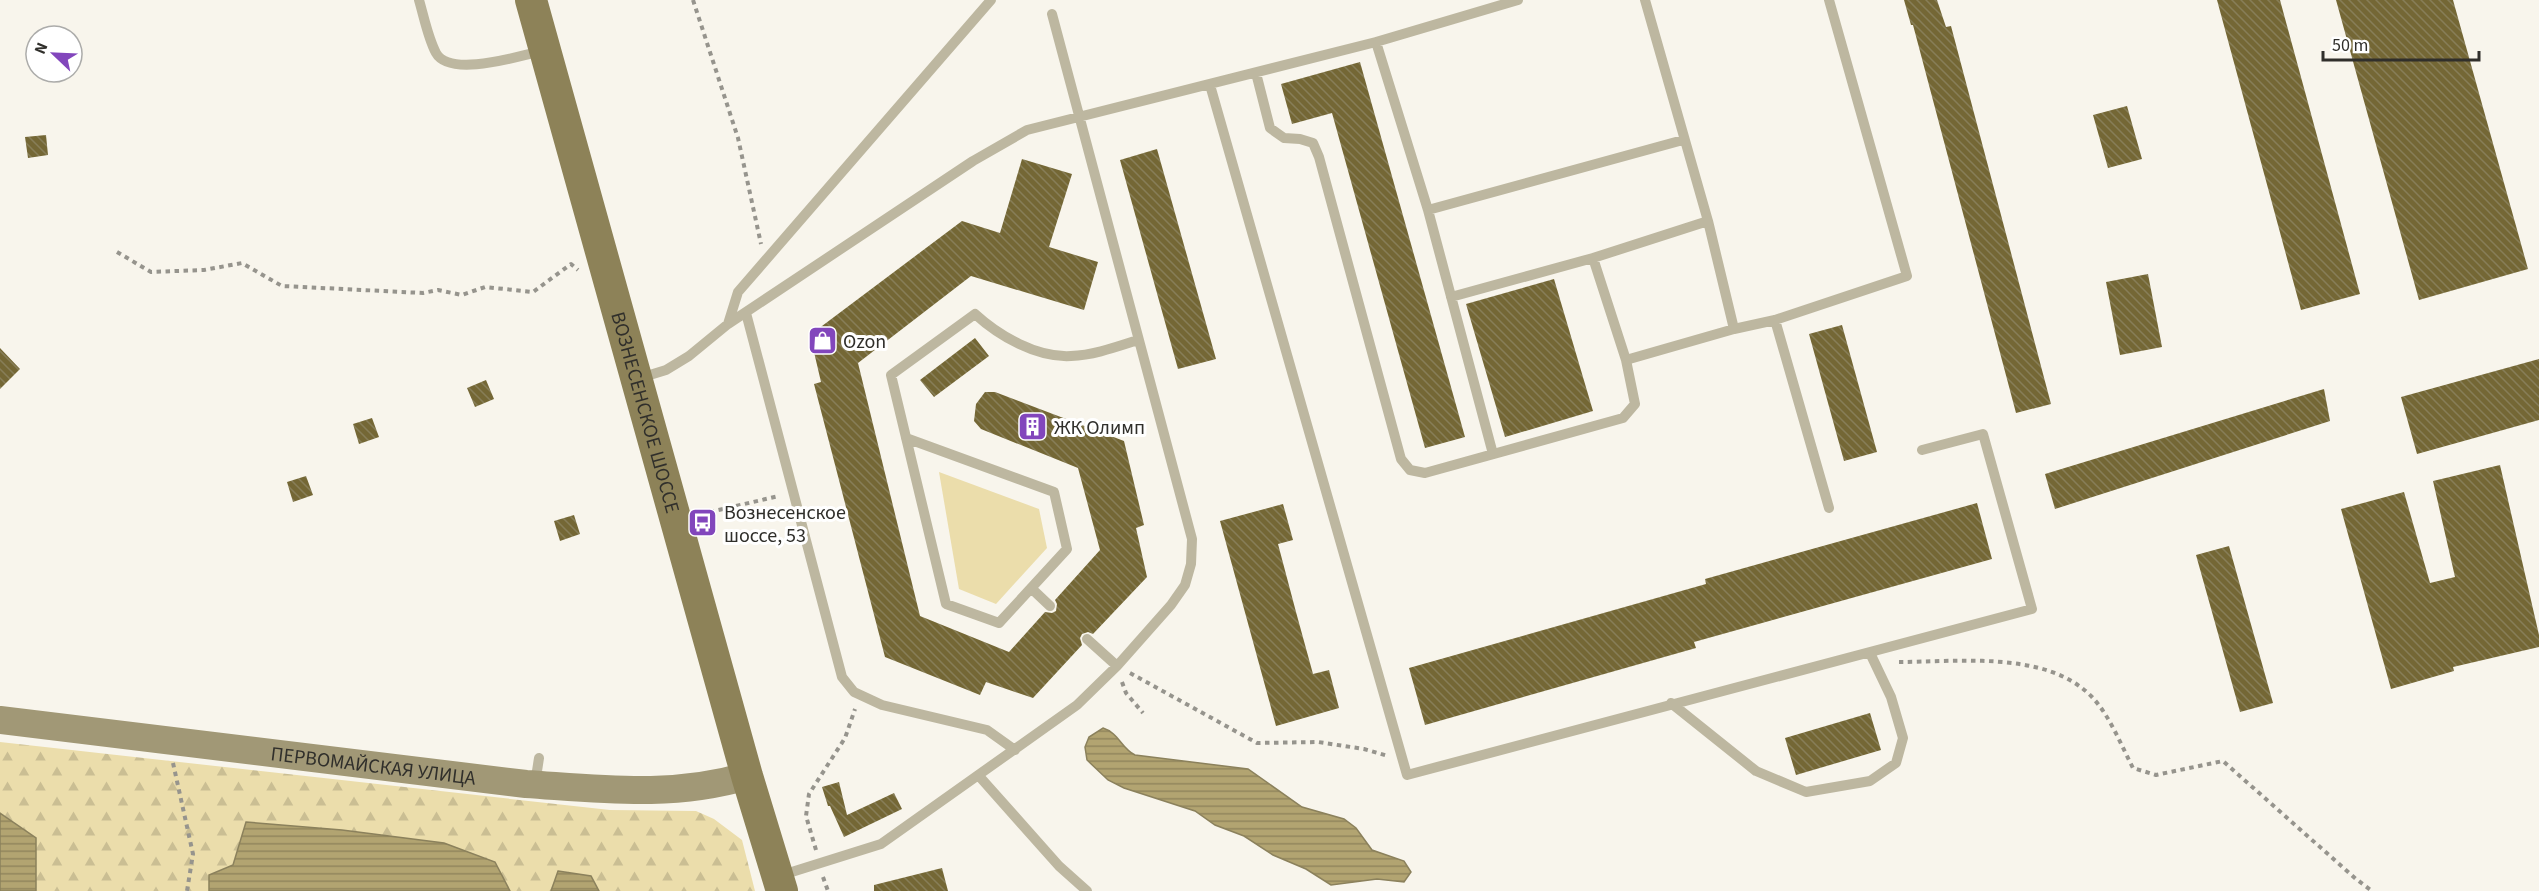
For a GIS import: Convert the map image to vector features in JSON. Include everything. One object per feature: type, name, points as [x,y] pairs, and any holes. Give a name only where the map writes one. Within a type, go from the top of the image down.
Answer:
[{"type":"main road","name":"ВОЗНЕСЕНСКОЕ ШОССЕ","points":[[531,0],[747,776],[780,883]]},
{"type":"street","name":"ПЕРВОМАЙСКАЯ УЛИЦА","points":[[0,720],[173,741],[537,771],[614,791],[719,784],[747,776]]},
{"type":"lane","points":[[419,0],[437,54],[447,62],[469,65],[489,63],[545,50]]},
{"type":"lane","points":[[728,324],[738,292],[991,0]]},
{"type":"lane","points":[[636,379],[666,370],[689,356],[728,324],[973,161],[1028,130],[1210,86],[1230,78],[1376,42],[1518,0]]},
{"type":"lane","points":[[1645,0],[1683,140],[1708,221],[1734,329]]},
{"type":"lane","points":[[1626,360],[1734,329],[1775,320],[1907,276],[1829,0]]},
{"type":"lane","points":[[780,883],[820,864],[881,844],[1016,750],[1077,705],[1117,666],[1172,604],[1185,585],[1191,564],[1192,539],[1052,14]]},
{"type":"lane","points":[[1376,42],[1428,210],[1492,454]]},
{"type":"lane","points":[[1256,73],[1270,128],[1284,138],[1313,143],[1319,157],[1401,459],[1410,470],[1425,473],[1623,417],[1635,404],[1626,360],[1593,258]]},
{"type":"lane","points":[[1210,86],[1407,775],[1671,703],[2032,609],[1983,434],[1922,450]]},
{"type":"lane","points":[[1428,210],[1683,140]]},
{"type":"lane","points":[[1451,297],[1593,258],[1708,221]]},
{"type":"lane","points":[[746,313],[842,676],[854,692],[882,705],[987,730],[1016,750]]},
{"type":"lane","points":[[906,438],[1054,492],[1067,549],[999,623],[946,604],[906,438],[891,375],[975,315],[992,330],[1015,342],[1040,351],[1069,356],[1098,353],[1138,340]]},
{"type":"lane","points":[[1775,320],[1829,508]]},
{"type":"lane","points":[[1031,588],[1050,606]]},
{"type":"lane","points":[[1088,639],[1117,666]]},
{"type":"lane","points":[[1671,703],[1756,771],[1806,792],[1869,782],[1896,763],[1903,738],[1891,697],[1870,653]]},
{"type":"lane","points":[[979,776],[1059,866],[1087,891]]},
{"type":"path","points":[[693,0],[738,138],[765,262]]},
{"type":"path","points":[[117,252],[151,272],[204,270],[242,263],[282,286],[362,292],[423,294],[438,290],[462,295],[485,287],[533,292],[571,264],[582,273]]},
{"type":"path","points":[[701,514],[794,492]]},
{"type":"path","points":[[1870,653],[1891,662],[2016,662],[2072,681],[2092,697],[2113,728],[2133,768],[2156,775],[2223,761],[2356,879],[2373,891]]},
{"type":"path","points":[[1117,666],[1257,742],[1318,742],[1364,749],[1403,759]]},
{"type":"path","points":[[1117,666],[1126,693],[1143,713]]},
{"type":"path","points":[[828,891],[806,816],[809,794],[845,738],[860,695]]},
{"type":"path","points":[[173,741],[173,768],[193,854],[187,891]]},
{"type":"green space","points":[[939,472],[1039,509],[1047,548],[996,604],[959,589]]},
{"type":"green space","points":[[0,742],[610,810],[696,811],[714,819],[742,840],[755,891],[599,891],[591,876],[559,871],[551,891],[510,891],[495,862],[246,822],[233,865],[209,875],[209,891],[36,891],[36,838],[0,813]]},
{"type":"shaded area","points":[[1103,728],[1113,733],[1126,749],[1135,755],[1248,769],[1302,807],[1344,819],[1356,828],[1372,850],[1404,861],[1411,872],[1404,882],[1377,879],[1331,885],[1306,869],[1273,855],[1244,836],[1215,825],[1195,811],[1124,788],[1108,780],[1087,760],[1085,747],[1089,737]]},
{"type":"shaded area","points":[[0,813],[36,838],[36,891],[0,891]]},
{"type":"shaded area","points":[[246,822],[342,830],[444,843],[495,862],[510,891],[209,891],[209,875],[233,865]]},
{"type":"shaded area","points":[[558,871],[591,876],[599,891],[551,891]]},
{"type":"building","points":[[1904,0],[1937,0],[1946,27],[1951,26],[2051,404],[2016,413],[1913,25],[1911,25]]},
{"type":"building","points":[[2217,0],[2280,0],[2360,294],[2301,310]]},
{"type":"building","points":[[2336,0],[2453,0],[2528,269],[2419,300]]},
{"type":"building","points":[[1360,62],[1465,437],[1425,448],[1332,113],[1292,124],[1281,84]]},
{"type":"building","points":[[2127,106],[2142,159],[2108,168],[2093,115]]},
{"type":"building","points":[[46,135],[48,155],[28,158],[25,137]]},
{"type":"building","points":[[1157,149],[1216,359],[1178,369],[1120,160]]},
{"type":"building","name":"ЖК Олимп","points":[[1022,159],[1072,174],[1049,247],[1098,262],[1084,310],[971,276],[858,363],[920,616],[1009,652],[1045,612],[1056,611],[1055,600],[1100,550],[1078,468],[981,429],[974,421],[976,404],[985,392],[995,392],[1124,441],[1144,525],[1136,528],[1147,577],[1093,634],[1088,632],[1082,634],[1080,638],[1082,645],[1033,698],[986,682],[980,695],[885,657],[814,384],[821,382],[810,335],[962,221],[1000,233]]},
{"type":"building","points":[[2148,274],[2162,347],[2120,355],[2106,282]]},
{"type":"building","points":[[1554,279],[1593,411],[1505,437],[1466,304]]},
{"type":"building","points":[[1842,325],[1877,452],[1844,461],[1809,334]]},
{"type":"building","points":[[975,338],[989,356],[934,397],[920,380]]},
{"type":"building","points":[[0,348],[20,369],[0,389]]},
{"type":"building","points":[[2539,359],[2539,420],[2417,454],[2401,397]]},
{"type":"building","points":[[486,380],[494,399],[475,407],[467,388]]},
{"type":"building","points":[[2324,389],[2330,421],[2055,509],[2045,474]]},
{"type":"building","points":[[372,418],[379,437],[359,444],[353,424]]},
{"type":"building","points":[[2500,465],[2539,635],[2539,647],[2453,667],[2454,671],[2391,689],[2341,509],[2404,492],[2430,583],[2455,577],[2433,481]]},
{"type":"building","points":[[306,476],[313,495],[293,502],[287,482]]},
{"type":"building","points":[[1977,503],[1992,559],[1694,642],[1696,648],[1425,725],[1409,668],[1706,584],[1705,579]]},
{"type":"building","points":[[1283,504],[1293,540],[1278,544],[1313,674],[1329,670],[1339,708],[1276,726],[1220,521]]},
{"type":"building","points":[[574,515],[580,534],[560,541],[554,521]]},
{"type":"building","points":[[2229,546],[2273,703],[2240,712],[2196,555]]},
{"type":"building","points":[[1870,713],[1881,750],[1796,775],[1785,738]]},
{"type":"building","points":[[839,782],[847,815],[894,793],[902,809],[844,837],[828,806],[822,787]]},
{"type":"building","points":[[942,868],[948,891],[874,891],[874,885]]},
{"type":"place","name":"Ozon","points":[[822,341]]},
{"type":"place","name":"ЖК Олимп","points":[[1033,427]]},
{"type":"place","name":"Вознесенское шоссе, 53","points":[[703,523]]}]
